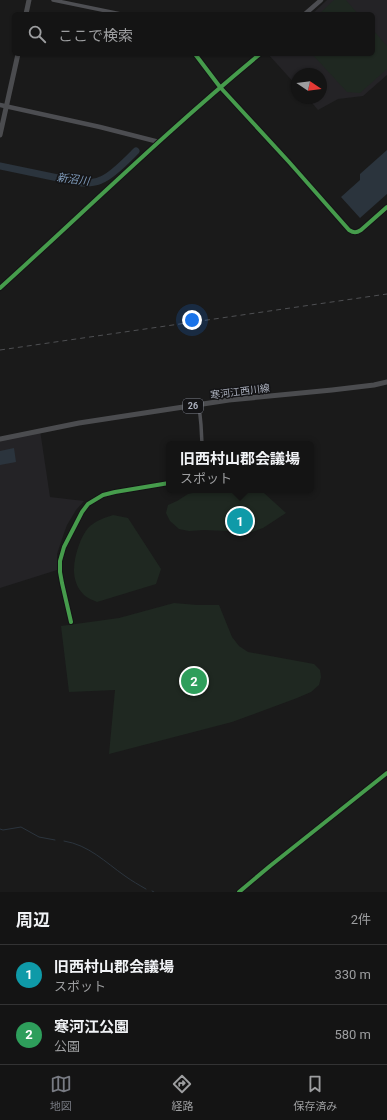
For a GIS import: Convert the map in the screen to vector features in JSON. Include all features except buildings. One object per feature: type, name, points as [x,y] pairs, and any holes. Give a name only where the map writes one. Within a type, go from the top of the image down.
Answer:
[{"type":"main road","points":[[26,12],[29,0]]},
{"type":"main road","points":[[0,135],[18,56]]},
{"type":"main road","name":"寒河江西川線","points":[[0,438],[79,423],[229,400],[353,388],[387,382]]},
{"type":"street","points":[[53,0],[110,12]]},
{"type":"street","points":[[307,12],[321,0]]},
{"type":"street","points":[[197,56],[220,87],[349,230],[353,232],[361,230],[387,207]]},
{"type":"street","points":[[0,288],[220,87],[258,56]]},
{"type":"street","points":[[0,106],[100,127],[159,142]]},
{"type":"street","points":[[199,405],[202,441]]},
{"type":"street","points":[[71,622],[60,572],[60,560],[64,547],[82,512],[88,504],[104,495],[166,484]]},
{"type":"street","points":[[239,892],[387,773]]},
{"type":"shaded area","points":[[327,0],[387,0],[387,75],[363,96],[338,99],[318,110],[313,104],[327,104],[327,68],[291,68],[291,79],[270,56],[375,56],[375,12],[314,12]]},
{"type":"shaded area","points":[[334,0],[346,0],[356,12],[321,12]]},
{"type":"shaded area","points":[[375,32],[387,46],[387,69],[360,93],[347,92],[327,70],[327,68],[325,68],[314,56],[375,56]]},
{"type":"shaded area","points":[[387,150],[387,194],[360,218],[341,197],[360,180],[360,174]]},
{"type":"shaded area","points":[[40,430],[50,497],[84,501],[76,510],[67,525],[57,554],[57,570],[0,588],[0,439]]},
{"type":"shaded area","points":[[14,448],[16,462],[0,465],[0,451]]},
{"type":"shaded area","points":[[264,493],[286,513],[263,528],[249,533],[204,530],[189,531],[179,529],[170,521],[166,513],[168,505],[188,494]]},
{"type":"shaded area","points":[[113,515],[128,518],[161,569],[156,584],[97,602],[84,595],[76,584],[74,571],[75,558],[84,534],[88,528]]},
{"type":"shaded area","points":[[174,603],[219,605],[232,637],[239,646],[248,652],[314,664],[320,670],[321,677],[319,685],[311,692],[297,698],[232,722],[109,754],[115,690],[69,692],[61,626],[119,618]]},
{"type":"waterway","name":"新沼川","points":[[0,166],[82,183],[92,183],[110,175],[136,151]]},
{"type":"waterway","points":[[0,829],[3,830],[21,827],[39,837],[55,840]]},
{"type":"waterway","points":[[64,841],[89,850],[146,889]]},
{"type":"railway","points":[[0,350],[387,294]]},
{"type":"cycle path","points":[[197,56],[220,87],[349,230],[352,232],[358,232],[387,207]]},
{"type":"cycle path","points":[[0,288],[161,140],[258,56]]},
{"type":"cycle path","points":[[71,622],[60,572],[60,561],[64,547],[82,512],[88,504],[103,495],[166,484]]},
{"type":"cycle path","points":[[239,892],[387,773]]},
{"type":"place","name":"旧西村山郡会議場","points":[[240,521]]},
{"type":"place","name":"寒河江公園","points":[[194,681]]}]
